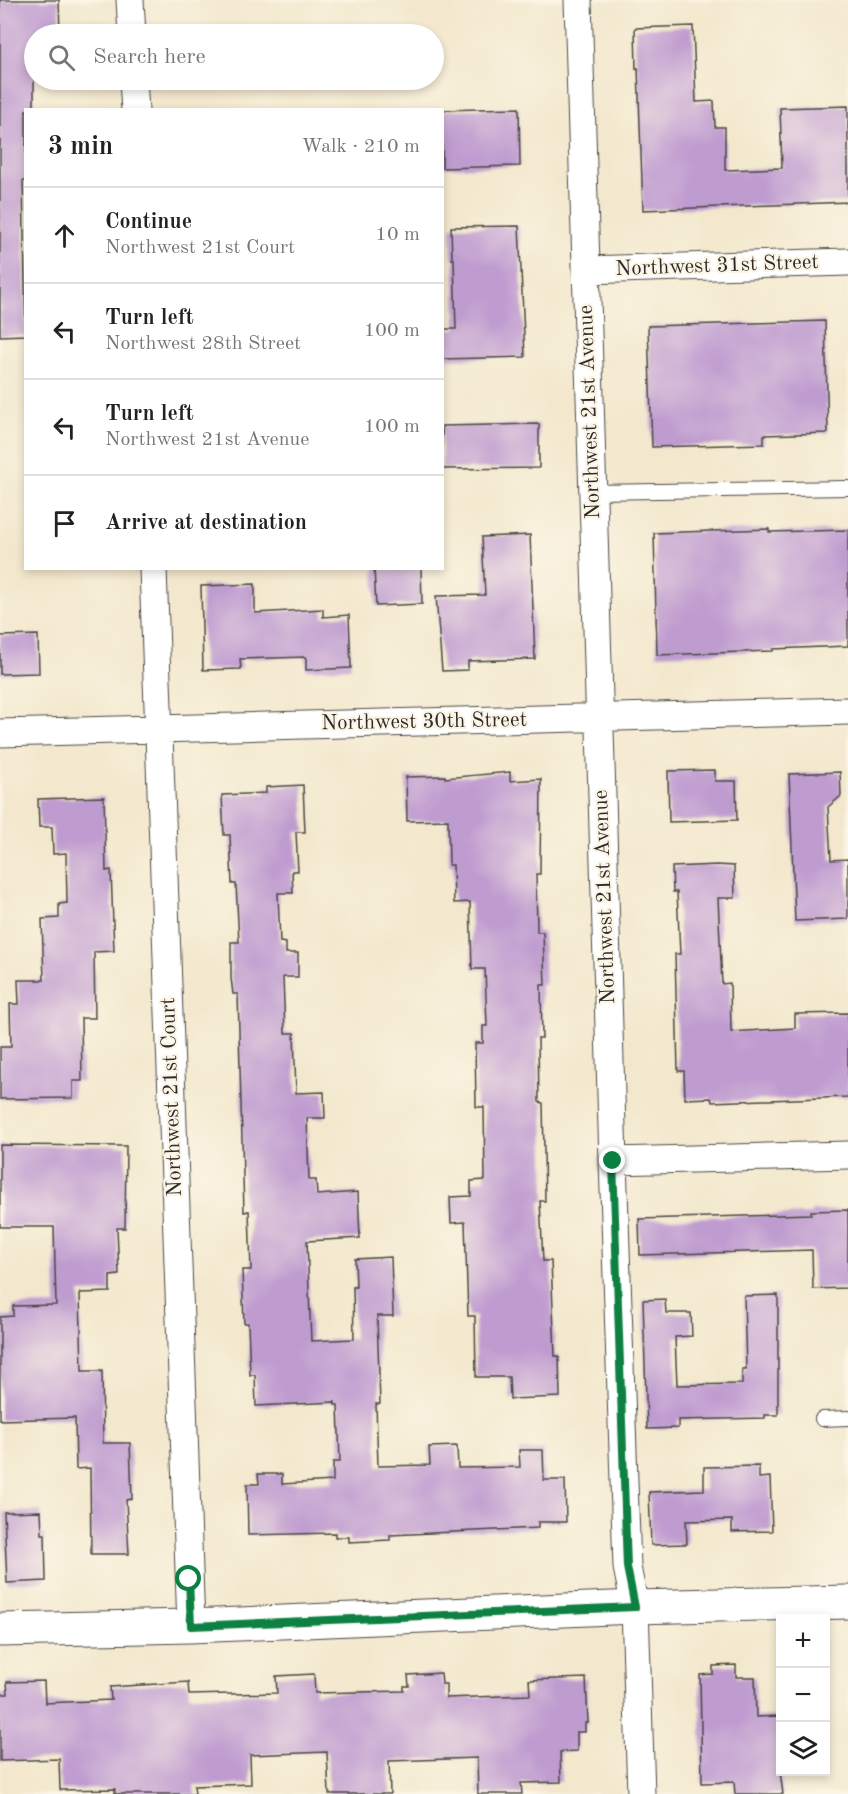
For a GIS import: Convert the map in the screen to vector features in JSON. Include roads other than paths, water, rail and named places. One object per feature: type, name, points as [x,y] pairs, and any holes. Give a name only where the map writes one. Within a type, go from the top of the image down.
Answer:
[{"type":"street","points":[[130,0],[131,24]]},
{"type":"street","name":"Northwest 21st Avenue","points":[[578,0],[627,1567],[635,1607],[641,1794]]},
{"type":"street","points":[[134,90],[135,108]]},
{"type":"street","name":"Northwest 31st Street","points":[[586,270],[848,262]]},
{"type":"street","name":"Northwest 21st Court","points":[[153,570],[191,1626]]},
{"type":"street","name":"Northwest 30th Street","points":[[0,733],[848,711]]},
{"type":"street","points":[[613,1161],[848,1155]]},
{"type":"street","points":[[0,1630],[191,1626],[635,1607],[848,1602]]},
{"type":"lane","points":[[593,492],[848,488]]},
{"type":"lane","points":[[822,1419],[848,1419]]}]
